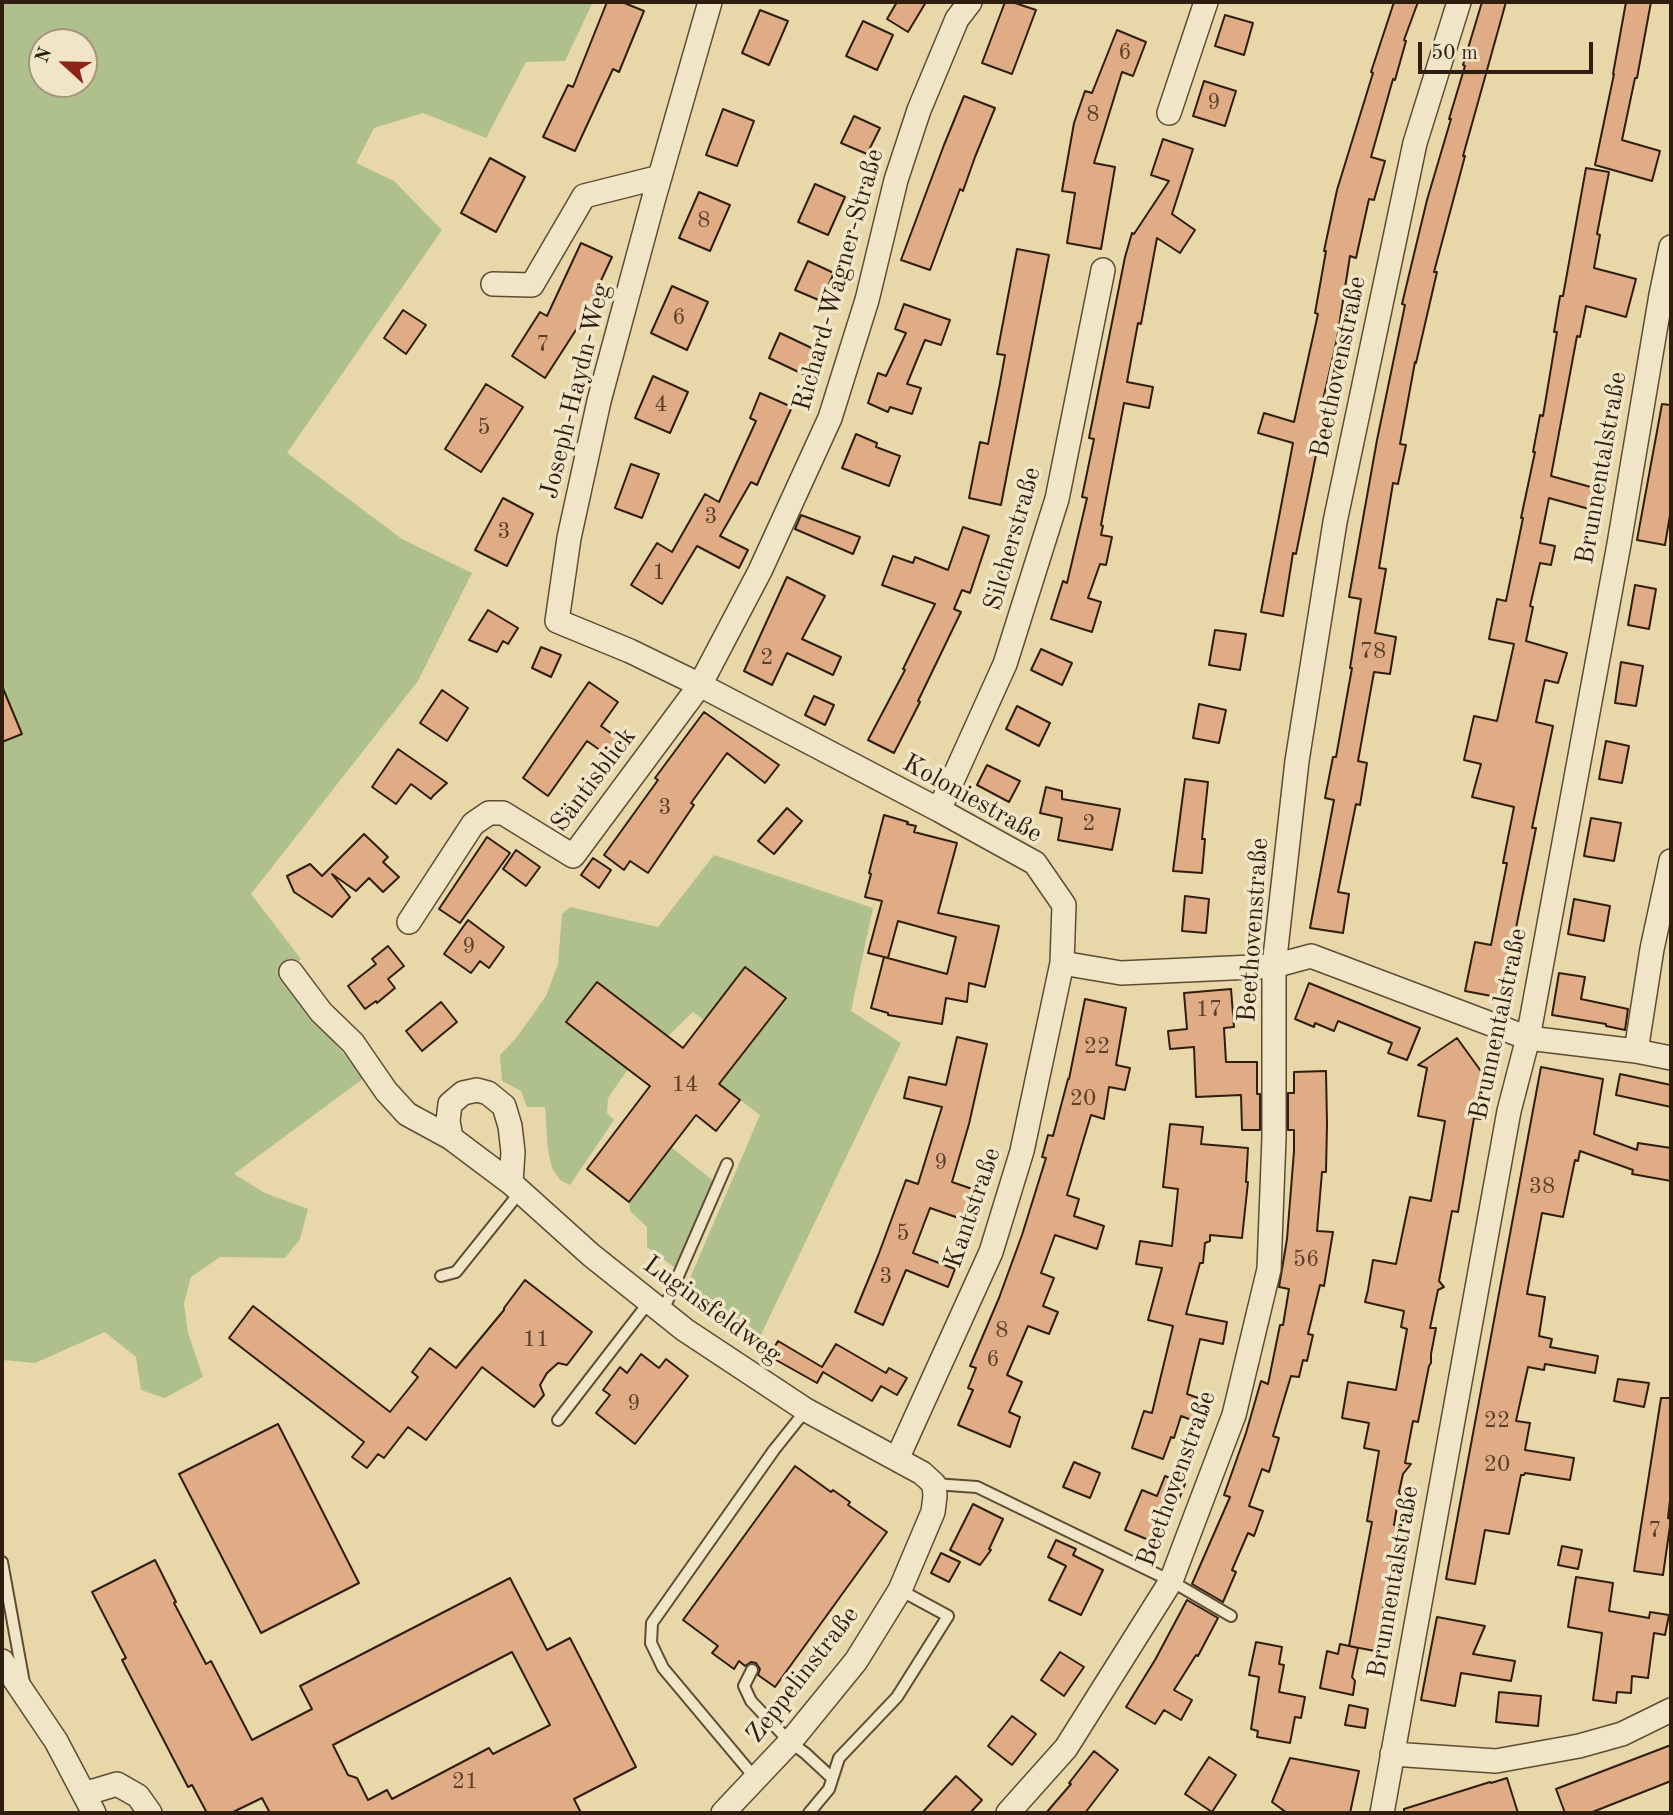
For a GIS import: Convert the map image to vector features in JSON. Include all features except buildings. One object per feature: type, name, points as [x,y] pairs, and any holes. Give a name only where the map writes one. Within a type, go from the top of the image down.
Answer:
[{"type":"street","name":"Joseph-Haydn-Weg","points":[[557,621],[569,538],[599,401],[710,2]]},
{"type":"street","points":[[1169,113],[1206,2]]},
{"type":"street","name":"Beethovenstraße","points":[[1008,1813],[1066,1748],[1171,1581],[1234,1415],[1269,1269],[1275,1137],[1274,966],[1297,761],[1335,522],[1415,143],[1459,2]]},
{"type":"street","name":"Richard-Wagner-Straße","points":[[700,685],[760,570],[830,418],[867,300],[896,180],[919,110],[961,7]]},
{"type":"street","points":[[493,284],[531,285],[584,196],[660,177]]},
{"type":"street","name":"Brunnentalstraße","points":[[1382,1813],[1508,1111],[1528,1038],[1671,247]]},
{"type":"street","name":"Silcherstraße","points":[[939,810],[1005,664],[1053,511],[1103,270]]},
{"type":"street","name":"Koloniestraße","points":[[557,621],[630,651],[700,685],[1035,863],[1064,905],[1062,963]]},
{"type":"street","name":"Säntisblick","points":[[409,922],[472,824],[489,813],[503,813],[573,856],[700,685]]},
{"type":"street","points":[[1636,1051],[1652,949],[1671,861]]},
{"type":"street","points":[[1062,963],[1121,973],[1274,966],[1311,956],[1528,1038],[1671,1058]]},
{"type":"street","name":"Kantstraße","points":[[897,1459],[991,1252],[1022,1151],[1062,963]]},
{"type":"street","name":"Luginsfeldweg","points":[[291,972],[321,1012],[353,1043],[386,1091],[407,1114],[451,1138],[515,1188],[685,1331],[806,1410],[897,1459]]},
{"type":"street","points":[[451,1138],[448,1121],[450,1104],[463,1093],[477,1090],[488,1093],[504,1105],[510,1126],[515,1188]]},
{"type":"street","points":[[897,1459],[922,1473],[933,1484]]},
{"type":"street","name":"Zeppelinstraße","points":[[723,1813],[790,1742],[856,1661],[900,1590],[933,1512],[933,1484]]},
{"type":"street","points":[[2,1661],[56,1741],[89,1803],[117,1784],[138,1796],[149,1813]]},
{"type":"street","points":[[1392,1754],[1496,1761],[1579,1746],[1622,1734],[1671,1710]]},
{"type":"lane","points":[[558,1420],[655,1308],[727,1164]]},
{"type":"lane","points":[[441,1276],[456,1272],[515,1188]]},
{"type":"lane","points":[[756,1779],[663,1668],[651,1643],[652,1623],[774,1450],[806,1410]]},
{"type":"lane","points":[[933,1484],[977,1487],[1171,1581],[1231,1616]]},
{"type":"lane","points":[[2,1562],[27,1698]]},
{"type":"lane","points":[[808,1813],[829,1789],[839,1758],[897,1697],[948,1616],[900,1590]]},
{"type":"lane","points":[[752,1670],[744,1686],[751,1701],[790,1742],[832,1778]]},
{"type":"green space","points":[[2,2],[593,2],[565,61],[526,62],[486,138],[423,113],[374,128],[356,163],[394,181],[442,230],[287,453],[402,539],[472,573],[418,681],[251,894],[301,959],[281,978],[364,1078],[234,1174],[265,1193],[308,1209],[300,1239],[285,1258],[220,1257],[191,1277],[184,1303],[188,1333],[203,1377],[165,1398],[141,1390],[136,1357],[105,1332],[35,1363],[2,1360]]},
{"type":"green space","points":[[714,855],[873,908],[851,1011],[901,1043],[756,1345],[681,1299],[760,1115],[719,1084],[785,998],[745,967],[704,1020],[693,1012],[668,1036],[597,982],[567,1022],[628,1069],[608,1098],[607,1113],[614,1120],[570,1185],[560,1180],[552,1168],[545,1107],[527,1107],[521,1091],[502,1081],[500,1055],[517,1037],[546,996],[558,964],[562,914],[570,907],[658,927]]},
{"type":"green space","points":[[671,1147],[716,1183],[678,1270],[647,1247],[647,1227],[630,1211],[629,1202]]}]
